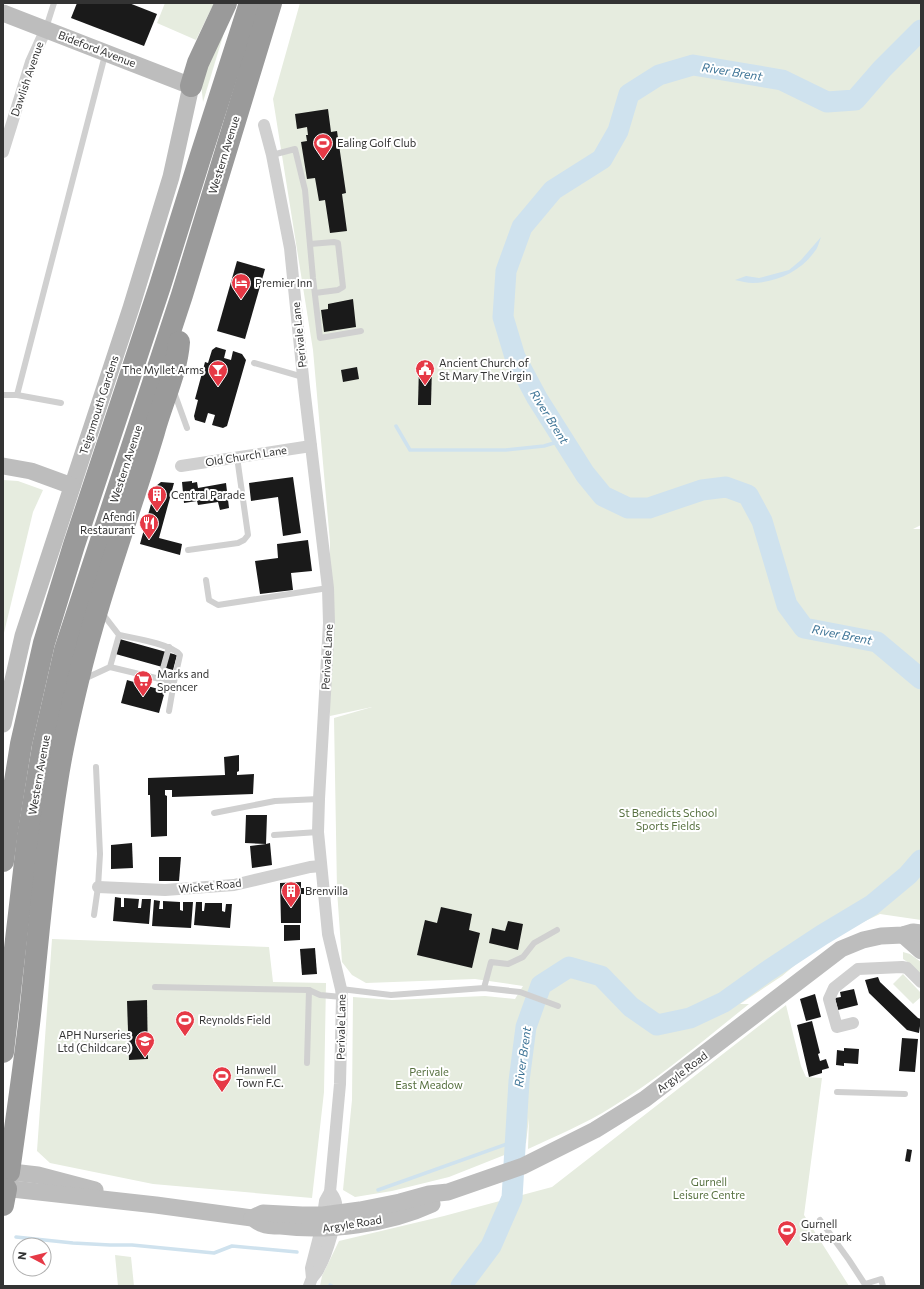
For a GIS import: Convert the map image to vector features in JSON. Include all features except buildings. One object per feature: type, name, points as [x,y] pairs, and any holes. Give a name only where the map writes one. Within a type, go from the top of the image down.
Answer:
[{"type":"highway","points":[[191,86],[198,63],[226,3]]},
{"type":"highway","name":"Western Avenue","points":[[3,860],[6,831],[22,744],[44,643],[74,545],[160,286],[250,3]]},
{"type":"highway","name":"Western Avenue","points":[[3,1052],[28,836],[43,746],[64,650],[182,294],[271,3]]},
{"type":"highway","points":[[5,1185],[29,1024],[56,787],[78,683],[98,607],[133,502],[178,355],[182,294]]},
{"type":"main road","name":"Bideford Avenue","points":[[3,13],[191,86]]},
{"type":"main road","name":"Teignmouth Gardens","points":[[3,724],[23,636],[131,308],[171,177],[191,86]]},
{"type":"main road","points":[[3,466],[31,471],[72,486]]},
{"type":"main road","name":"Argyle Road","points":[[5,1185],[252,1218],[262,1224],[300,1229],[328,1221],[366,1223],[403,1215],[431,1204],[448,1192],[524,1166],[595,1130],[645,1100],[841,949],[862,940],[881,936],[903,935],[913,932],[921,933]]},
{"type":"main road","points":[[903,935],[921,951]]},
{"type":"street","name":"Dawlish Avenue","points":[[3,152],[31,62],[46,29]]},
{"type":"street","name":"Perivale Lane","points":[[264,125],[272,155],[290,248],[303,377],[328,588],[329,623],[318,832],[328,934],[341,993],[340,1084],[330,1192],[336,1202],[328,1221]]},
{"type":"street","name":"Old Church Lane","points":[[181,466],[311,446]]},
{"type":"street","name":"Wicket Road","points":[[98,887],[165,890],[234,885],[310,867],[321,866]]},
{"type":"street","points":[[853,1023],[837,1027],[829,999],[834,988],[858,969],[907,968],[921,982]]},
{"type":"street","points":[[311,1282],[319,1269],[328,1221]]},
{"type":"lane","points":[[46,29],[54,3]]},
{"type":"lane","points":[[17,395],[106,53]]},
{"type":"lane","points":[[272,155],[295,149],[305,190],[320,338],[360,331]]},
{"type":"lane","points":[[310,244],[338,243],[340,256],[343,287],[338,290],[315,293]]},
{"type":"lane","points":[[254,363],[303,377]]},
{"type":"lane","points":[[170,382],[187,428]]},
{"type":"lane","points":[[3,396],[17,395],[61,403]]},
{"type":"lane","points":[[188,550],[238,542],[244,540],[248,535],[237,457]]},
{"type":"lane","points":[[206,580],[209,600],[218,605],[328,588]]},
{"type":"lane","points":[[98,607],[119,634],[169,647],[180,655],[170,711]]},
{"type":"lane","points":[[110,667],[119,634]]},
{"type":"lane","points":[[160,679],[169,647]]},
{"type":"lane","points":[[78,683],[110,667],[174,682]]},
{"type":"lane","points":[[94,915],[98,887],[100,854],[96,766]]},
{"type":"lane","points":[[214,812],[275,801],[319,799]]},
{"type":"lane","points":[[274,835],[318,832]]},
{"type":"lane","points":[[484,988],[491,962],[508,964],[523,957],[534,943],[558,930]]},
{"type":"lane","points":[[155,987],[309,990],[320,995],[341,993],[391,995],[484,988],[520,992],[558,1006]]},
{"type":"lane","points":[[307,1063],[309,990]]},
{"type":"lane","points":[[837,1092],[905,1094]]},
{"type":"lane","points":[[820,1220],[866,1285],[881,1279],[883,1286]]},
{"type":"green space","points":[[165,3],[214,3],[196,40],[157,23]]},
{"type":"green space","points":[[300,3],[921,3],[921,525],[913,529],[921,529],[921,920],[880,914],[825,940],[782,976],[740,1004],[749,1004],[665,1071],[612,1107],[581,1124],[528,1149],[529,1118],[526,1143],[507,1150],[507,1154],[449,1177],[392,1191],[355,1197],[343,1190],[352,1100],[353,997],[392,1000],[485,996],[515,999],[523,986],[475,979],[366,983],[352,975],[342,962],[337,890],[334,718],[372,707],[330,716],[330,542],[313,350],[273,99]]},
{"type":"green space","points":[[230,13],[203,102],[200,73]]},
{"type":"green space","points":[[3,480],[18,481],[43,490],[33,512],[3,637]]},
{"type":"green space","name":"Reynolds Field","points":[[52,939],[269,947],[273,982],[326,983],[324,1092],[312,1198],[153,1184],[50,1163],[37,1151]]},
{"type":"green space","points":[[903,952],[910,954],[921,962],[921,976],[909,963],[903,959]]},
{"type":"green space","points":[[903,974],[921,993],[921,997],[913,1004],[893,984]]},
{"type":"green space","name":"Gurnell Leisure Centre","points":[[786,1005],[801,1066],[806,1077],[822,1078],[804,1215],[849,1286],[320,1286],[322,1276],[339,1241],[444,1216],[552,1187]]},
{"type":"green space","points":[[115,1255],[131,1257],[134,1286],[118,1286]]},
{"type":"water","points":[[821,237],[817,248],[803,264],[796,270],[780,278],[751,283],[735,280],[746,276],[759,278],[789,270],[801,260]]},
{"type":"waterway","name":"River Brent","points":[[921,30],[882,69],[855,100],[827,102],[782,80],[693,65],[659,75],[629,94],[618,131],[602,159],[553,190],[522,227],[506,271],[503,317],[515,357],[537,398],[585,474],[603,496],[628,508],[649,508],[702,490],[726,487],[748,495],[762,521],[787,605],[804,628],[877,642],[921,679]]},
{"type":"waterway","points":[[396,426],[410,450],[506,450],[544,446],[564,440]]},
{"type":"waterway","name":"River Brent","points":[[461,1286],[491,1246],[512,1198],[519,1081],[526,1027],[541,985],[569,967],[601,976],[631,1007],[657,1025],[690,1018],[724,1002],[822,935],[872,905],[908,875],[921,860]]},
{"type":"waterway","points":[[378,1190],[515,1141]]},
{"type":"waterway","points":[[52,1241],[132,1245],[214,1253],[232,1246],[297,1252]]},
{"type":"place","name":"Ealing Golf Club","points":[[323,160]]},
{"type":"place","name":"Premier Inn","points":[[241,300]]},
{"type":"place","name":"Ancient Church of St Mary The Virgin","points":[[425,386]]},
{"type":"place","name":"The Myllet Arms","points":[[218,387]]},
{"type":"place","name":"Central Parade","points":[[157,512]]},
{"type":"place","name":"Afendi Restaurant","points":[[149,540]]},
{"type":"place","name":"Marks and Spencer","points":[[143,697]]},
{"type":"place","name":"Brenvilla","points":[[291,908]]},
{"type":"place","name":"Reynolds Field","points":[[185,1037]]},
{"type":"place","name":"APH Nurseries Ltd (Childcare)","points":[[145,1058]]},
{"type":"place","name":"Hanwell Town F.C.","points":[[222,1093]]},
{"type":"place","name":"Gurnell Skatepark","points":[[787,1247]]},
{"type":"park label","name":"St Benedicts School Sports Fields","points":[[668,819]]},
{"type":"park label","name":"Perivale East Meadow","points":[[429,1078]]}]
